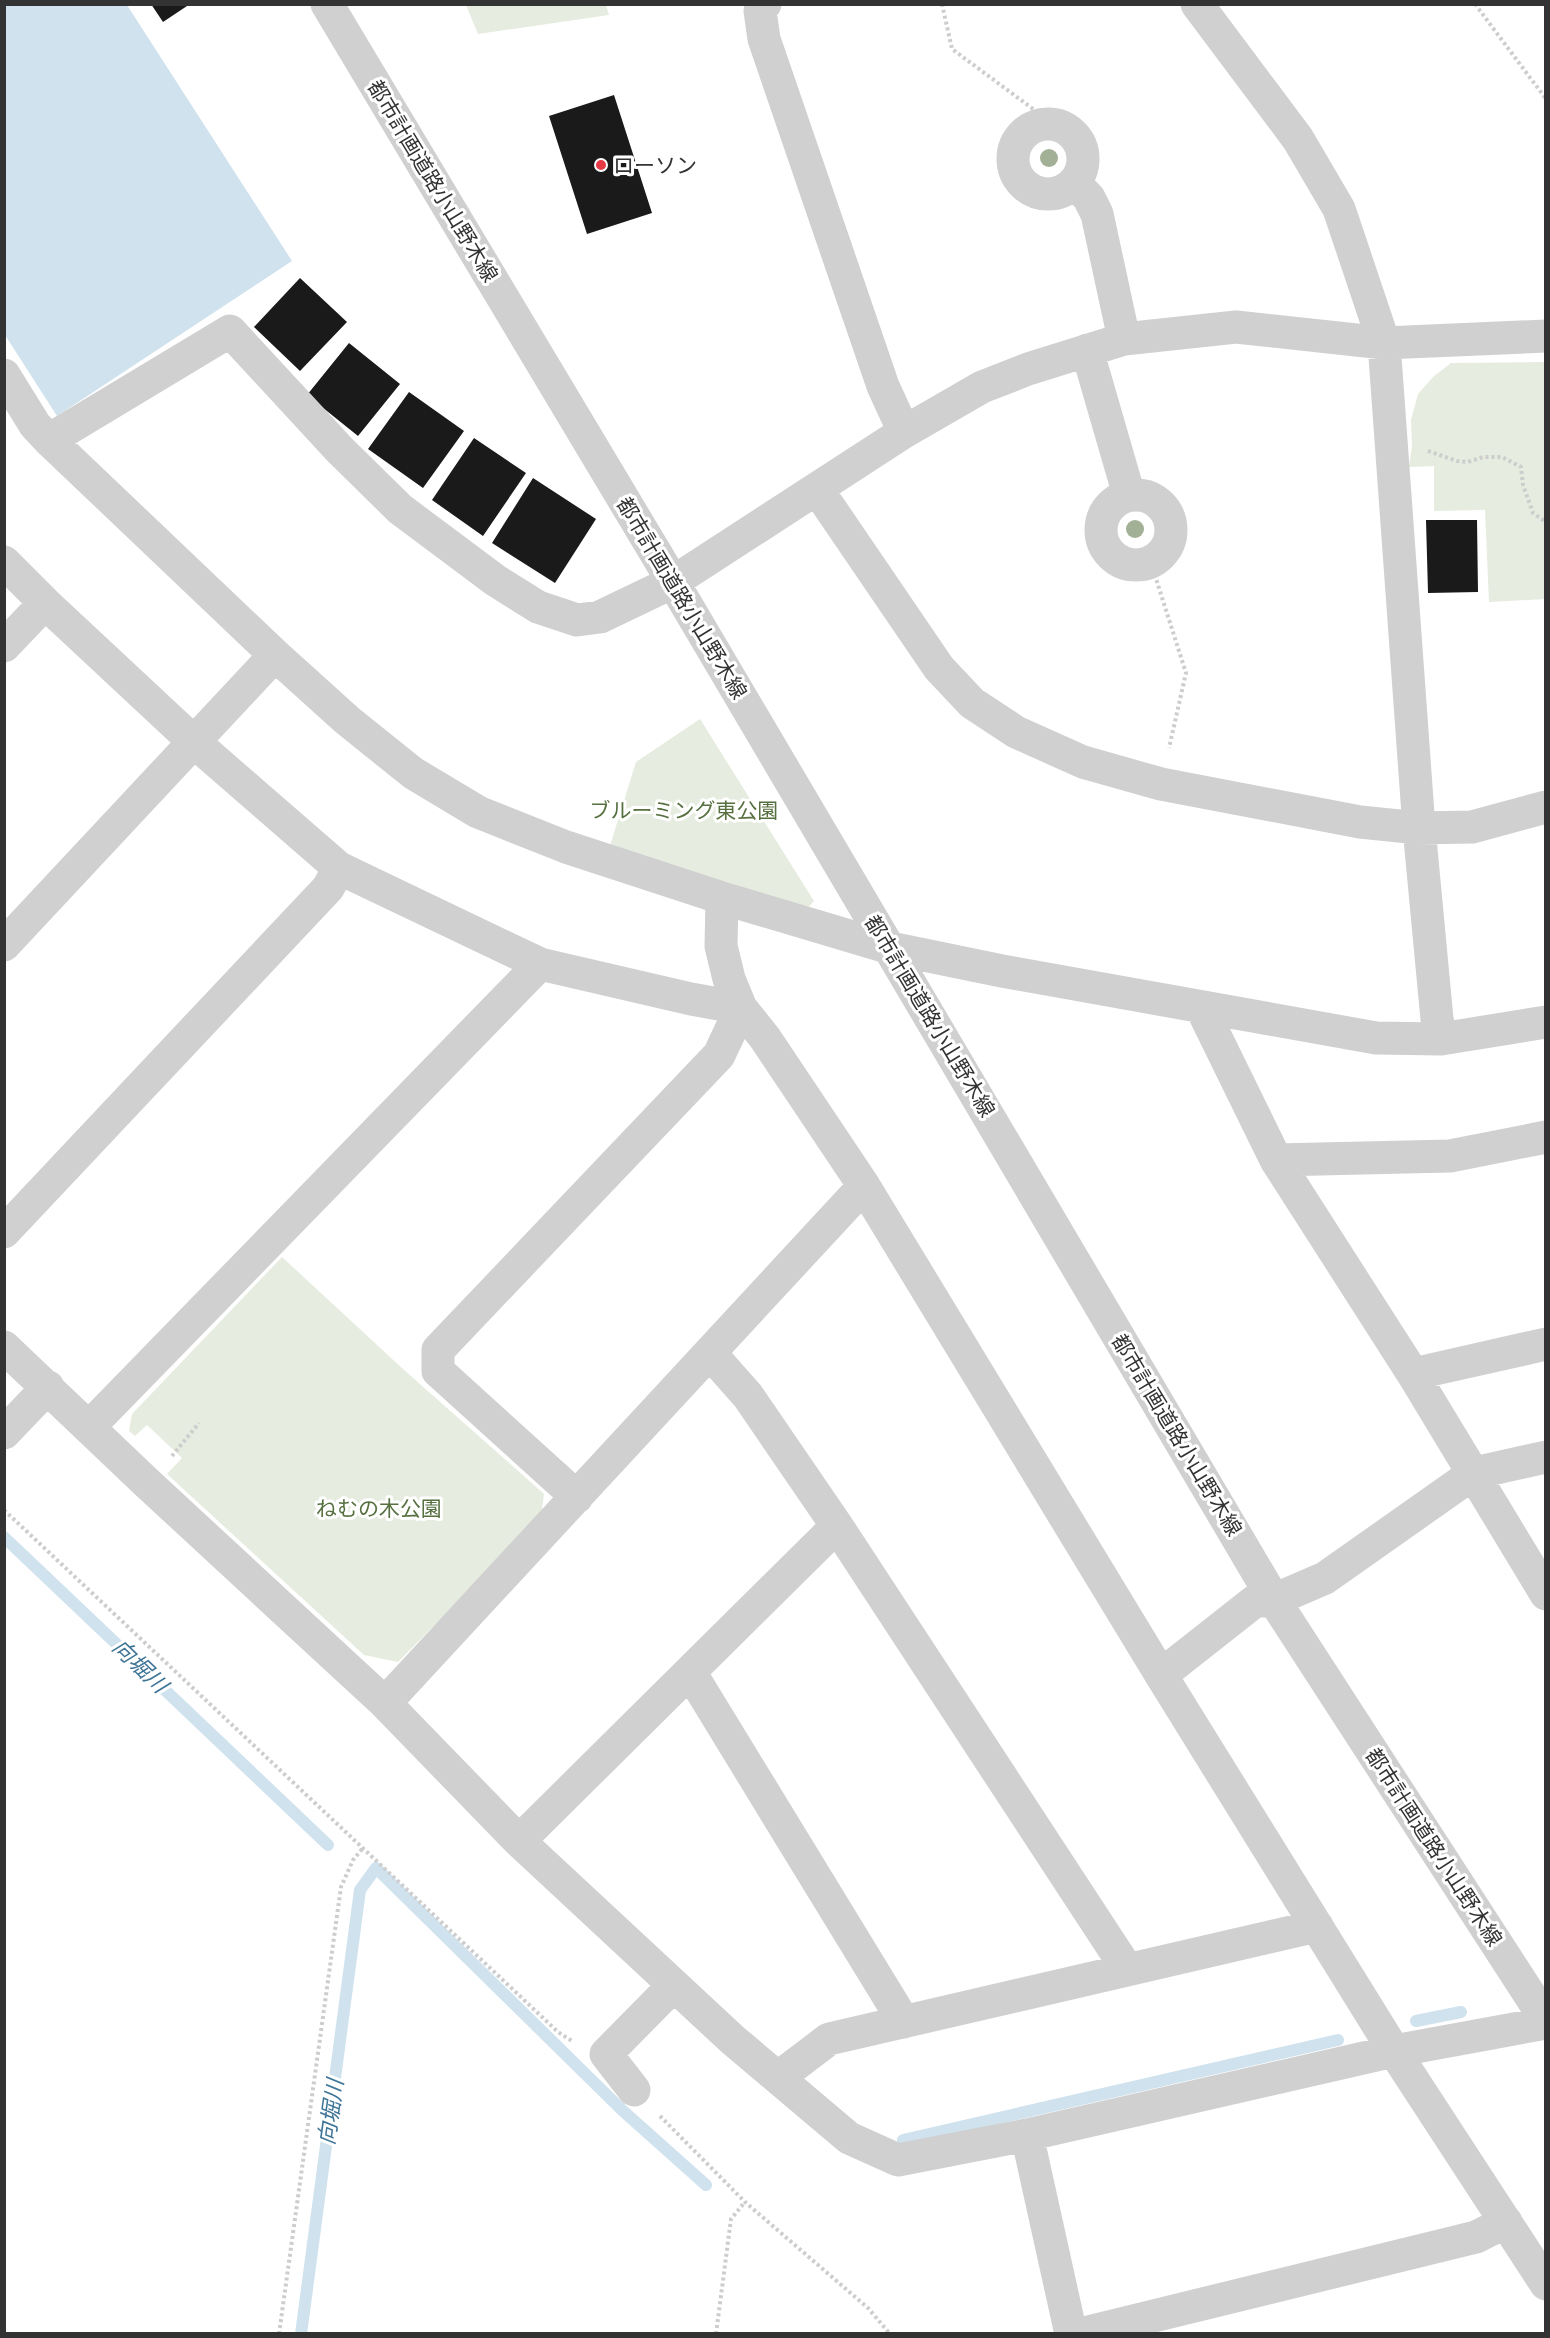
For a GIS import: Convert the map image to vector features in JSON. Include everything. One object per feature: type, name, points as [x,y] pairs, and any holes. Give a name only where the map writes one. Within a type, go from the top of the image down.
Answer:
[{"type":"street","name":"都市計画道路小山野木線","points":[[327,4],[673,582],[1274,1600],[1545,2022]]},
{"type":"street","points":[[765,4],[760,11],[764,39],[883,386],[904,432]]},
{"type":"street","points":[[1197,4],[1298,139],[1339,209],[1384,343],[1419,828],[1437,1019],[1441,1039]]},
{"type":"street","points":[[1041,123],[1052,123],[1072,132],[1083,151],[1084,162],[1080,175],[1063,192],[1051,195],[1038,194],[1019,179],[1014,168],[1013,156],[1022,134],[1041,123]]},
{"type":"street","points":[[1074,182],[1089,198],[1097,214],[1124,339]]},
{"type":"street","points":[[49,440],[230,332],[339,449],[400,509],[495,580],[538,607],[577,620],[600,617],[673,582],[904,432],[982,387],[1028,369],[1124,339],[1236,327],[1384,343],[1545,336]]},
{"type":"street","points":[[1088,350],[1129,495]]},
{"type":"street","points":[[4,375],[35,425],[49,440],[275,655],[347,720],[413,773],[478,812],[566,847],[722,898],[890,948],[1376,1038],[1441,1039],[1545,1022]]},
{"type":"street","points":[[817,489],[939,668],[972,703],[1016,732],[1083,762],[1161,784],[1360,822],[1419,828],[1472,827],[1545,807]]},
{"type":"street","points":[[1129,495],[1151,498],[1167,513],[1171,523],[1168,546],[1151,563],[1139,566],[1126,565],[1115,559],[1101,540],[1100,527],[1109,506],[1119,499],[1129,495]]},
{"type":"street","points":[[4,562],[194,742],[339,868],[540,964],[691,999],[741,1008]]},
{"type":"street","points":[[4,646],[45,603]]},
{"type":"street","points":[[4,945],[275,655]]},
{"type":"street","points":[[4,1232],[328,888],[339,868]]},
{"type":"street","points":[[722,898],[721,946],[729,979],[741,1008],[765,1038],[864,1186],[1161,1675],[1394,2051],[1545,2284]]},
{"type":"street","points":[[89,1427],[540,964]]},
{"type":"street","points":[[1201,1007],[1276,1160],[1413,1374],[1545,1594]]},
{"type":"street","points":[[577,1497],[438,1371],[438,1350],[719,1055],[741,1008]]},
{"type":"street","points":[[1276,1160],[1450,1156],[1545,1137]]},
{"type":"street","points":[[385,1703],[864,1186]]},
{"type":"street","points":[[1413,1374],[1545,1344]]},
{"type":"street","points":[[4,1347],[385,1703],[519,1841],[733,2040],[849,2138],[898,2160],[1027,2134],[1394,2051],[1545,2022]]},
{"type":"street","points":[[710,1353],[748,1396],[837,1526],[1127,1970]]},
{"type":"street","points":[[4,1433],[48,1387]]},
{"type":"street","points":[[1161,1675],[1255,1601],[1274,1600],[1325,1578],[1474,1473],[1545,1457]]},
{"type":"street","points":[[519,1841],[837,1526]]},
{"type":"street","points":[[690,1672],[904,2022]]},
{"type":"street","points":[[779,2077],[829,2040],[1317,1926]]},
{"type":"street","points":[[634,2090],[606,2054],[674,1985]]},
{"type":"street","points":[[1027,2134],[1071,2334]]},
{"type":"street","points":[[1080,2334],[1476,2237],[1506,2222]]},
{"type":"path","points":[[942,4],[952,49],[1052,123]]},
{"type":"path","points":[[1475,4],[1545,99]]},
{"type":"path","points":[[1392,444],[1412,446],[1457,461],[1468,462],[1483,457],[1502,457],[1521,467],[1523,485],[1533,513],[1545,522]]},
{"type":"path","points":[[1151,563],[1186,672],[1161,784]]},
{"type":"path","points":[[4,1510],[558,2032],[576,2044],[606,2054]]},
{"type":"path","points":[[279,2334],[341,1887],[353,1860],[363,1848]]},
{"type":"path","points":[[634,2090],[745,2202],[868,2308],[890,2334]]},
{"type":"path","points":[[716,2334],[730,2219],[745,2202]]},
{"type":"green space","points":[[466,5],[606,5],[609,15],[478,34]]},
{"type":"green space","points":[[1545,362],[1545,599],[1489,602],[1485,510],[1434,511],[1434,466],[1409,467],[1412,446],[1411,420],[1418,394],[1433,377],[1451,363]]},
{"type":"green space","name":"ブルーミング東公園","points":[[700,719],[814,901],[806,910],[609,849],[636,762]]},
{"type":"green space","name":"ねむの木公園","points":[[282,1257],[403,1369],[544,1494],[541,1517],[398,1662],[364,1655],[167,1474],[182,1458],[147,1425],[135,1436],[129,1431],[132,1414]]},
{"type":"water","points":[[5,5],[127,5],[292,261],[57,416],[5,335]]},
{"type":"building","points":[[151,4],[190,4],[163,22]]},
{"type":"building","name":"ローソン","points":[[614,95],[652,213],[587,234],[549,116]]},
{"type":"building","points":[[300,278],[347,322],[300,371],[254,327]]},
{"type":"building","points":[[349,343],[400,384],[358,436],[307,395]]},
{"type":"building","points":[[409,392],[464,431],[423,488],[368,449]]},
{"type":"building","points":[[474,438],[526,473],[483,536],[432,500]]},
{"type":"building","points":[[533,478],[596,519],[555,583],[492,543]]},
{"type":"building","points":[[1426,520],[1477,520],[1478,592],[1428,593]]},
{"type":"waterway","name":"向堀川","points":[[4,1537],[328,1845]]},
{"type":"waterway","points":[[301,2334],[360,1890],[376,1868],[622,2110],[706,2185]]},
{"type":"waterway","points":[[1416,2021],[1461,2012]]},
{"type":"waterway","points":[[903,2140],[1338,2040]]},
{"type":"place","name":"ローソン","points":[[601,165]]}]
